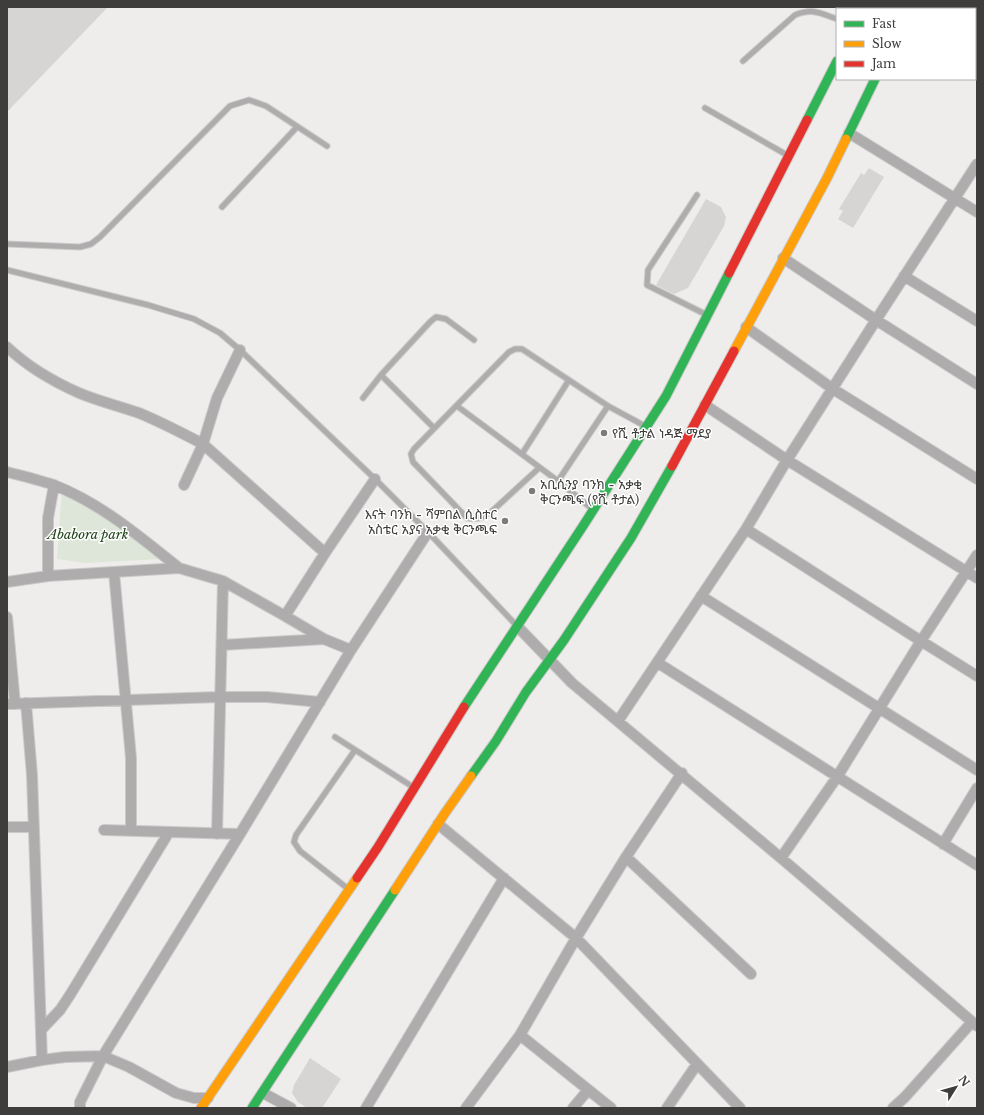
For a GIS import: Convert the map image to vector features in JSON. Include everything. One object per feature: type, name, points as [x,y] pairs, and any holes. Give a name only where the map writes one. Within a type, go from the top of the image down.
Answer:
[{"type":"main road","points":[[201,1108],[378,847],[468,701],[666,396],[836,63]]},
{"type":"main road","points":[[252,1108],[445,813],[496,741],[526,692],[550,660],[631,538],[705,405],[826,178],[875,80]]},
{"type":"street","points":[[849,133],[977,212]]},
{"type":"street","points":[[618,721],[658,663],[746,528],[787,460],[954,197],[976,167]]},
{"type":"street","points":[[783,258],[876,320],[977,384]]},
{"type":"street","points":[[904,276],[977,321]]},
{"type":"street","points":[[746,327],[833,389],[977,479]]},
{"type":"street","points":[[7,347],[20,359],[48,378],[79,393],[139,413],[203,444],[325,553]]},
{"type":"street","points":[[184,485],[203,444],[217,398],[240,350]]},
{"type":"street","points":[[705,405],[787,460],[977,578]]},
{"type":"street","points":[[7,472],[54,485],[88,502],[117,519],[179,568]]},
{"type":"street","points":[[285,616],[375,479]]},
{"type":"street","points":[[48,576],[48,518],[54,485]]},
{"type":"street","points":[[746,528],[921,642],[977,676]]},
{"type":"street","points":[[80,1108],[80,1102],[103,1056],[351,650],[428,532]]},
{"type":"street","points":[[781,858],[837,777],[977,555]]},
{"type":"street","points":[[7,582],[48,576],[179,568],[223,581],[324,639],[351,650]]},
{"type":"street","points":[[114,572],[131,758],[131,831]]},
{"type":"street","points":[[217,834],[223,581]]},
{"type":"street","points":[[701,596],[977,770]]},
{"type":"street","points":[[7,617],[11,704],[220,697],[267,697],[320,702]]},
{"type":"street","points":[[517,626],[572,683],[682,774],[975,1024],[893,1108]]},
{"type":"street","points":[[222,645],[324,639]]},
{"type":"street","points":[[658,663],[977,865]]},
{"type":"street","points":[[26,704],[32,775],[42,1060]]},
{"type":"street","points":[[466,1108],[520,1035],[576,938],[626,858],[682,774]]},
{"type":"street","points":[[943,844],[977,788]]},
{"type":"street","points":[[438,824],[576,938],[740,1108]]},
{"type":"street","points":[[7,827],[34,827]]},
{"type":"street","points":[[104,830],[240,834]]},
{"type":"street","points":[[41,1030],[60,1010],[70,995],[169,832]]},
{"type":"street","points":[[626,858],[751,974]]},
{"type":"street","points":[[366,1108],[504,878]]},
{"type":"street","points":[[520,1035],[611,1108]]},
{"type":"street","points":[[7,1067],[65,1057],[103,1056],[129,1067],[176,1093],[194,1098],[208,1098]]},
{"type":"street","points":[[667,1108],[697,1064]]},
{"type":"street","points":[[573,1108],[588,1090]]},
{"type":"street","points":[[263,1093],[291,1108]]},
{"type":"lane","points":[[743,62],[795,15],[805,11],[817,11],[836,19]]},
{"type":"lane","points":[[7,244],[80,247],[91,244],[100,238],[230,106],[249,100],[266,106],[326,146]]},
{"type":"lane","points":[[705,108],[788,156]]},
{"type":"lane","points":[[222,207],[297,127]]},
{"type":"lane","points":[[697,195],[648,270],[647,285],[706,315]]},
{"type":"lane","points":[[7,270],[148,305],[194,319],[220,333],[240,350],[375,479],[428,532],[517,626]]},
{"type":"lane","points":[[363,398],[381,375],[436,317],[446,319],[474,340]]},
{"type":"lane","points":[[539,468],[490,513],[475,520],[468,518],[414,462],[411,454],[434,428],[509,352],[515,349],[522,349],[608,406],[646,426]]},
{"type":"lane","points":[[381,375],[434,428]]},
{"type":"lane","points":[[522,454],[569,380]]},
{"type":"lane","points":[[457,406],[558,481],[593,510]]},
{"type":"lane","points":[[558,481],[608,406]]},
{"type":"lane","points":[[335,737],[414,788]]},
{"type":"lane","points":[[349,890],[300,851],[294,842],[296,835],[355,750]]},
{"type":"green space","name":"Ababora park","points":[[62,489],[83,499],[161,559],[85,563],[57,559]]},
{"type":"building","points":[[7,7],[108,7],[7,112]]},
{"type":"building","points":[[869,168],[884,177],[853,228],[838,219],[843,211],[839,209],[861,173],[864,175]]},
{"type":"building","points":[[706,199],[721,207],[726,217],[724,226],[688,288],[674,294],[656,285]]},
{"type":"building","points":[[310,1058],[341,1079],[322,1108],[307,1108],[298,1102],[292,1093],[294,1085]]},
{"type":"traffic: fast","points":[[807,120],[836,63]]},
{"type":"traffic: fast","points":[[846,139],[875,80]]},
{"type":"traffic: fast","points":[[464,707],[583,526],[666,396],[729,273]]},
{"type":"traffic: fast","points":[[471,776],[496,741],[526,692],[564,640],[631,538],[672,466]]},
{"type":"traffic: fast","points":[[252,1108],[395,890]]},
{"type":"traffic: slow","points":[[734,351],[827,178],[846,139]]},
{"type":"traffic: slow","points":[[395,890],[471,776]]},
{"type":"traffic: slow","points":[[201,1108],[357,878]]},
{"type":"traffic: jam","points":[[729,273],[807,120]]},
{"type":"traffic: jam","points":[[672,466],[734,351]]},
{"type":"traffic: jam","points":[[357,878],[378,847],[464,707]]},
{"type":"place","name":"የሺ ቶታል ነዳጅ ማደያ","points":[[604,433]]},
{"type":"place","name":"አቢሲንያ ባንክ - አቃቂ ቅርንጫፍ (የሺ ቶታል)","points":[[532,491]]},
{"type":"place","name":"እናት ባንክ - ሻምበል ሲስተር አስቴር አያና አቃቂ ቅርንጫፍ","points":[[505,521]]}]
